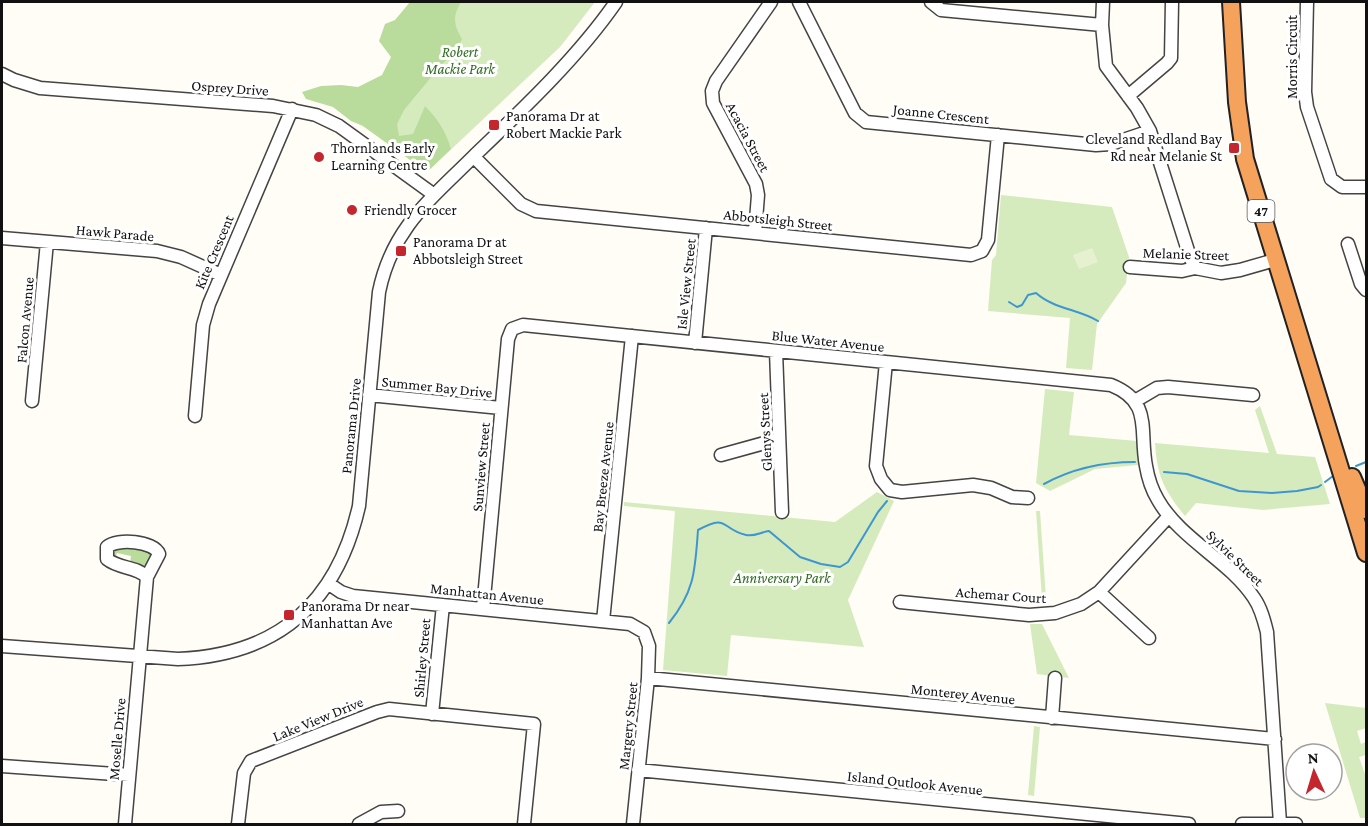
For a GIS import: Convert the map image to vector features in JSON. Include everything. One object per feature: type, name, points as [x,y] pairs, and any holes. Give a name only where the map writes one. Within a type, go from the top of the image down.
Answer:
[{"type":"highway","name":"47","points":[[1231,2],[1237,102],[1245,159],[1366,553]]},
{"type":"highway","name":"47","points":[[1324,413],[1366,510]]},
{"type":"highway","points":[[1366,510],[1360,512],[1359,517],[1366,539]]},
{"type":"street","name":"Panorama Drive","points":[[2,646],[141,657],[201,658],[241,649],[265,639],[290,624],[312,604],[329,584],[340,563],[357,515],[379,292],[394,247],[406,227],[433,194],[474,157],[583,45],[616,2]]},
{"type":"street","name":"Acacia Street","points":[[755,232],[758,195],[756,183],[713,103],[712,91],[716,81],[771,2]]},
{"type":"street","name":"Joanne Crescent","points":[[799,2],[855,113],[866,122],[1096,145],[1111,144],[1150,131]]},
{"type":"street","points":[[931,2],[941,10],[1102,25]]},
{"type":"street","points":[[1103,2],[1102,25],[1106,66],[1137,108],[1150,131],[1195,268]]},
{"type":"street","points":[[1128,96],[1171,58],[1172,2]]},
{"type":"street","name":"Morris Circuit","points":[[1307,2],[1305,92],[1307,107],[1331,179],[1342,187],[1366,187]]},
{"type":"street","name":"Osprey Drive","points":[[2,74],[40,88],[292,109],[316,115],[339,126],[433,194]]},
{"type":"street","name":"Kite Crescent","points":[[195,416],[203,326],[209,304],[292,109]]},
{"type":"street","name":"Abbotsleigh Street","points":[[474,157],[528,209],[971,255],[982,250],[988,240],[998,135]]},
{"type":"street","name":"Isle View Street","points":[[695,343],[706,228]]},
{"type":"street","name":"Hawk Parade","points":[[2,238],[157,251],[181,257],[221,275]]},
{"type":"street","name":"Falcon Avenue","points":[[33,401],[47,242]]},
{"type":"street","points":[[1348,244],[1361,284],[1366,290]]},
{"type":"street","name":"Melanie Street","points":[[1130,267],[1182,271],[1195,268],[1221,273],[1275,260]]},
{"type":"street","name":"Blue Water Avenue","points":[[512,329],[523,325],[1111,385],[1124,390],[1135,401]]},
{"type":"street","name":"Sunview Street","points":[[483,609],[508,339],[512,329]]},
{"type":"street","name":"Bay Breeze Avenue","points":[[603,621],[632,336]]},
{"type":"street","name":"Glenys Street","points":[[776,351],[783,512]]},
{"type":"street","points":[[886,362],[876,466],[881,479],[890,490],[902,492],[973,485],[1028,498]]},
{"type":"street","points":[[1135,401],[1157,388],[1168,387],[1253,395]]},
{"type":"street","name":"Summer Bay Drive","points":[[369,395],[501,408]]},
{"type":"street","name":"Sylvie Street","points":[[1135,401],[1143,420],[1146,465],[1150,483],[1158,499],[1169,516],[1245,585],[1256,599],[1267,632],[1280,824]]},
{"type":"street","points":[[721,455],[779,439]]},
{"type":"street","name":"Achemar Court","points":[[900,602],[1038,615],[1068,609],[1081,604],[1099,592],[1169,516]]},
{"type":"street","name":"Moselle Drive","points":[[125,825],[147,577]]},
{"type":"street","name":"Manhattan Avenue","points":[[329,584],[353,596],[630,624],[644,632]]},
{"type":"street","points":[[1099,592],[1149,638]]},
{"type":"street","name":"Shirley Street","points":[[432,714],[443,605]]},
{"type":"street","name":"Margery Street","points":[[633,825],[648,678],[649,646],[644,632]]},
{"type":"street","name":"Monterey Avenue","points":[[648,678],[1275,739]]},
{"type":"street","points":[[1052,718],[1055,678]]},
{"type":"street","name":"Lake View Drive","points":[[238,825],[244,773],[251,761],[388,709],[534,724],[524,825]]},
{"type":"street","points":[[2,766],[129,775]]},
{"type":"street","name":"Island Outlook Avenue","points":[[638,770],[1189,825]]},
{"type":"street","points":[[359,825],[381,812],[398,811]]},
{"type":"street","points":[[1242,825],[1296,825]]},
{"type":"green space","points":[[410,2],[461,2],[455,21],[462,39],[455,53],[442,64],[404,110],[397,124],[399,136],[413,134],[425,106],[441,126],[451,149],[427,172],[363,126],[351,121],[333,107],[306,99],[302,92],[321,86],[358,87],[382,75],[391,57],[379,41],[385,24],[395,20]]},
{"type":"green space","name":"Robert Mackie Park","points":[[421,2],[595,2],[560,47],[427,172],[363,126]]},
{"type":"green space","points":[[1001,195],[1112,207],[1129,257],[1126,283],[1097,324],[1092,370],[1066,368],[1070,318],[988,311]]},
{"type":"green space","points":[[1092,248],[1098,262],[1079,269],[1073,255]]},
{"type":"green space","points":[[1045,389],[1074,392],[1069,435],[1137,441],[1138,465],[1095,469],[1050,491],[1036,483]]},
{"type":"green space","points":[[1260,406],[1277,454],[1315,457],[1330,504],[1263,510],[1196,503],[1185,516],[1163,482],[1155,443],[1269,453],[1255,410]]},
{"type":"green space","name":"Anniversary Park","points":[[877,492],[894,501],[848,600],[864,647],[731,635],[727,676],[663,670],[675,511],[624,506],[624,502],[835,522]]},
{"type":"green space","points":[[1036,511],[1040,511],[1046,599],[1042,599]]},
{"type":"green space","points":[[119,546],[151,550],[153,556],[144,567],[130,564],[131,556],[117,553],[114,561],[112,548]]},
{"type":"green space","points":[[1030,624],[1042,624],[1069,678],[1037,674]]},
{"type":"green space","points":[[1325,703],[1366,708],[1366,728],[1357,731],[1361,744],[1366,742],[1366,755],[1359,757],[1366,777],[1366,818],[1360,818],[1344,765],[1344,742],[1337,742]]},
{"type":"green space","points":[[1034,726],[1040,727],[1034,796],[1028,795]]},
{"type":"waterway","points":[[1009,302],[1017,307],[1022,305],[1028,295],[1036,293],[1058,306],[1098,321]]},
{"type":"waterway","points":[[1044,484],[1088,467],[1135,462]]},
{"type":"waterway","points":[[1356,466],[1366,462]]},
{"type":"waterway","points":[[1164,472],[1187,474],[1239,491],[1272,493],[1297,491],[1321,485]]},
{"type":"waterway","points":[[1325,482],[1333,476]]},
{"type":"waterway","points":[[669,623],[689,590],[696,557],[698,530],[720,523],[746,535],[769,531],[800,557],[840,567],[848,562],[887,501]]},
{"type":"place","name":"Panorama Dr at Robert Mackie Park","points":[[494,125]]},
{"type":"place","name":"Cleveland Redland Bay Rd near Melanie St","points":[[1234,148]]},
{"type":"place","name":"Thornlands Early Learning Centre","points":[[319,157]]},
{"type":"place","name":"Friendly Grocer","points":[[352,210]]},
{"type":"place","name":"Panorama Dr at Abbotsleigh Street","points":[[401,251]]},
{"type":"place","name":"Panorama Dr near Manhattan Ave","points":[[289,615]]}]
